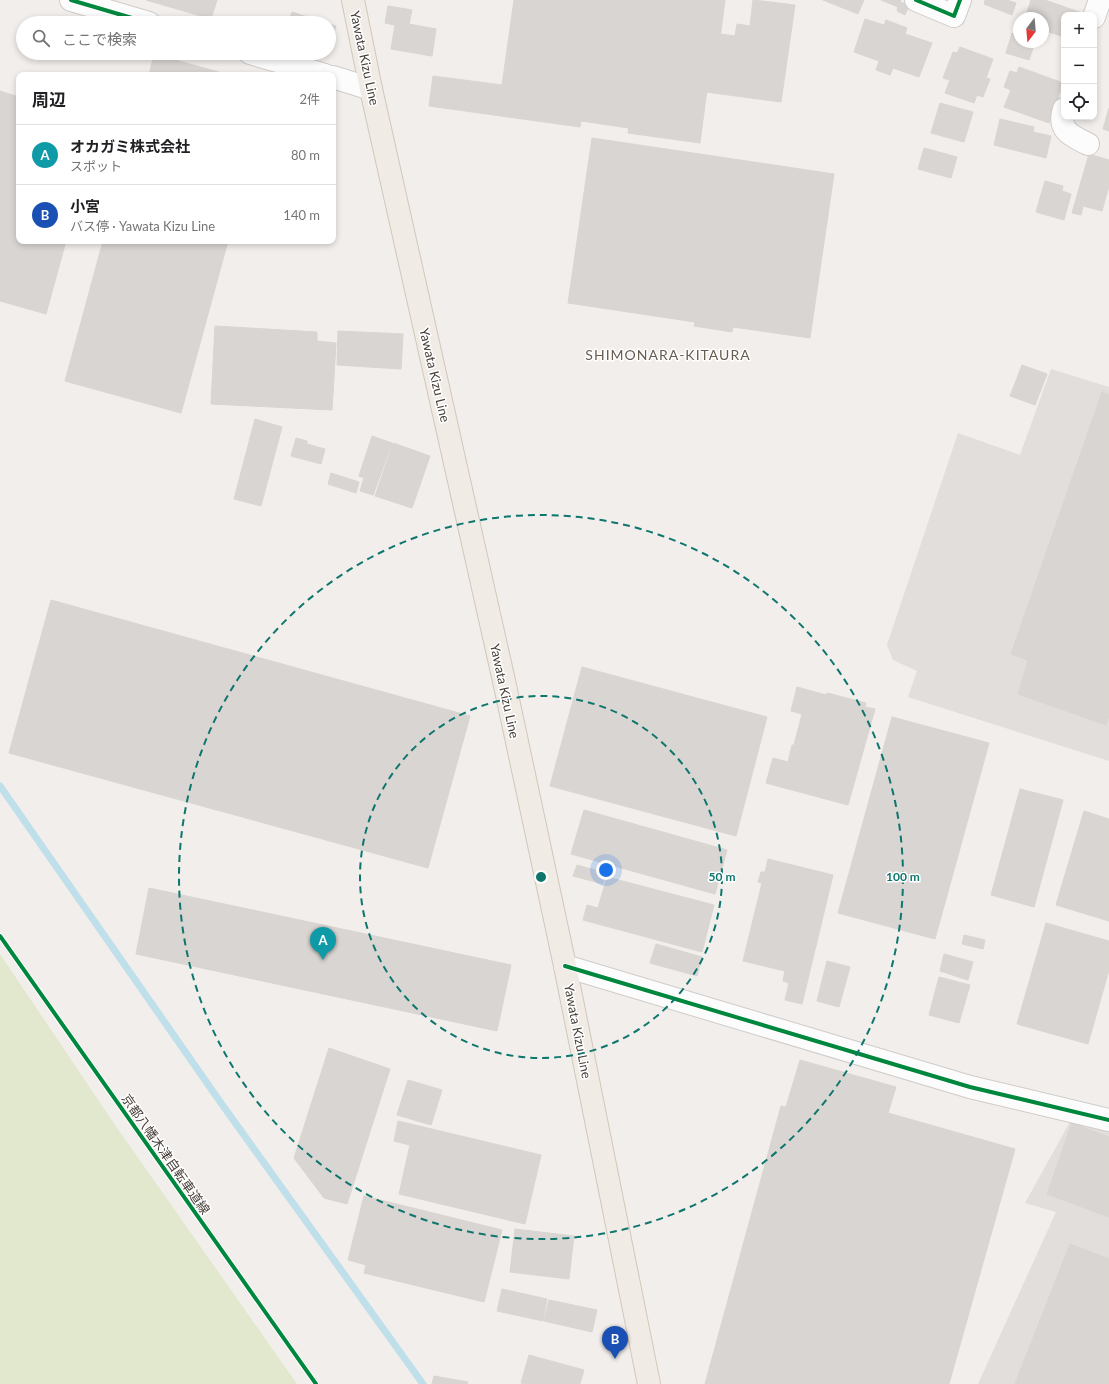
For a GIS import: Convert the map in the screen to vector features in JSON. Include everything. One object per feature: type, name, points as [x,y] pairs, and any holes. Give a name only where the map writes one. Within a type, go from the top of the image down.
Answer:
[{"type":"main road","name":"Yawata Kizu Line","points":[[353,0],[371,89],[500,666],[565,966],[649,1384]]},
{"type":"street","points":[[71,0],[125,16]]},
{"type":"street","points":[[916,0],[954,16],[960,0]]},
{"type":"street","points":[[1096,12],[1100,0]]},
{"type":"street","points":[[274,60],[315,72]]},
{"type":"street","points":[[336,78],[371,89]]},
{"type":"street","points":[[1063,120],[1063,125],[1068,135],[1088,144]]},
{"type":"street","points":[[565,966],[970,1086],[1109,1120]]},
{"type":"shaded area","points":[[1051,369],[1109,387],[1109,761],[908,697],[917,671],[893,660],[887,645],[958,433],[1020,455]]},
{"type":"shaded area","points":[[1071,1120],[1109,1130],[1109,1384],[978,1384],[1056,1212],[1025,1203]]},
{"type":"green space","points":[[0,954],[115,1125],[297,1384],[0,1384]]},
{"type":"building","points":[[146,0],[217,0],[212,16],[201,16]]},
{"type":"building","points":[[514,0],[652,0],[638,101],[632,100],[629,128],[581,121],[580,127],[429,106],[433,76],[502,85]]},
{"type":"building","points":[[652,0],[725,0],[713,93],[707,92],[706,97],[640,88]]},
{"type":"building","points":[[753,0],[795,5],[781,102],[713,93],[720,34],[735,36],[737,24],[750,26]]},
{"type":"building","points":[[823,0],[864,0],[858,14]]},
{"type":"building","points":[[881,0],[901,0],[900,2],[909,5],[905,15],[897,11],[898,7]]},
{"type":"building","points":[[985,0],[1007,0],[1016,3],[1012,15],[984,4]]},
{"type":"building","points":[[1031,0],[1045,0],[1079,12],[1061,12],[1061,36],[1049,32],[1049,12],[1027,12]]},
{"type":"building","points":[[388,6],[412,10],[409,24],[436,29],[432,56],[391,49],[395,25],[385,23]]},
{"type":"building","points":[[292,12],[304,16],[291,16]]},
{"type":"building","points":[[865,19],[884,25],[886,20],[907,28],[905,34],[932,43],[919,77],[893,68],[890,75],[876,70],[879,61],[854,52]]},
{"type":"building","points":[[1012,33],[1013,48],[1033,48],[1029,60],[1006,53]]},
{"type":"building","points":[[960,47],[993,59],[986,78],[990,79],[983,97],[977,95],[974,103],[945,93],[950,80],[943,78],[953,52],[957,53]]},
{"type":"building","points":[[153,60],[175,60],[218,72],[150,72]]},
{"type":"building","points":[[1019,67],[1061,82],[1061,89],[1049,123],[1004,107],[1011,90],[1004,87],[1010,71],[1017,73]]},
{"type":"building","points":[[640,88],[706,97],[700,143],[628,133],[632,100],[638,101]]},
{"type":"building","points":[[0,91],[16,96],[16,244],[65,244],[46,314],[0,301]]},
{"type":"building","points":[[940,103],[973,112],[964,142],[931,133]]},
{"type":"building","points":[[1109,108],[1109,131],[1103,129]]},
{"type":"building","points":[[1000,119],[1034,127],[1033,132],[1051,136],[1046,158],[994,145]]},
{"type":"building","points":[[592,138],[834,174],[810,338],[733,327],[732,332],[694,326],[695,322],[568,303]]},
{"type":"building","points":[[924,148],[957,157],[951,178],[918,169]]},
{"type":"building","points":[[1089,154],[1109,160],[1109,186],[1102,211],[1083,206],[1081,215],[1072,213]]},
{"type":"building","points":[[1045,181],[1063,186],[1062,191],[1071,194],[1064,220],[1036,212]]},
{"type":"building","points":[[102,244],[227,244],[181,413],[65,381]]},
{"type":"building","points":[[215,326],[317,332],[317,341],[336,343],[332,410],[211,404]]},
{"type":"building","points":[[338,331],[403,334],[401,369],[337,365]]},
{"type":"building","points":[[1022,365],[1047,374],[1035,405],[1010,396]]},
{"type":"building","points":[[1102,392],[1109,395],[1109,716],[1106,725],[1018,694],[1028,660],[1011,654]]},
{"type":"building","points":[[255,419],[282,427],[261,506],[234,499]]},
{"type":"building","points":[[372,436],[392,443],[373,495],[360,491],[364,478],[359,476]]},
{"type":"building","points":[[296,438],[307,441],[307,444],[325,449],[321,464],[291,456]]},
{"type":"building","points":[[393,443],[430,456],[412,508],[375,496]]},
{"type":"building","points":[[331,473],[359,482],[356,493],[328,484]]},
{"type":"building","points":[[51,600],[470,716],[428,868],[9,753]]},
{"type":"building","points":[[582,667],[767,717],[736,836],[550,786]]},
{"type":"building","points":[[797,687],[826,695],[827,693],[866,703],[865,707],[875,709],[848,805],[766,783],[773,758],[788,762],[792,745],[794,745],[802,714],[791,711]]},
{"type":"building","points":[[892,717],[989,743],[935,939],[838,913]]},
{"type":"building","points":[[1020,789],[1063,800],[1034,907],[991,895]]},
{"type":"building","points":[[584,810],[727,850],[715,894],[571,854]]},
{"type":"building","points":[[1084,811],[1109,819],[1109,921],[1056,905]]},
{"type":"building","points":[[768,859],[833,875],[802,1004],[785,1000],[789,983],[783,981],[785,971],[743,961],[762,883],[758,882],[761,872],[765,872]]},
{"type":"building","points":[[577,865],[606,873],[603,884],[573,876]]},
{"type":"building","points":[[607,877],[714,905],[702,952],[583,920],[587,905],[598,908]]},
{"type":"building","points":[[149,888],[511,965],[497,1031],[136,954]]},
{"type":"building","points":[[1046,923],[1109,941],[1109,970],[1088,1044],[1017,1024]]},
{"type":"building","points":[[964,935],[985,940],[983,949],[962,944]]},
{"type":"building","points":[[656,944],[702,957],[697,976],[650,963]]},
{"type":"building","points":[[944,954],[973,962],[968,980],[940,971]]},
{"type":"building","points":[[827,961],[850,967],[839,1007],[817,1001]]},
{"type":"building","points":[[939,977],[970,985],[959,1023],[929,1015]]},
{"type":"building","points":[[329,1048],[390,1069],[347,1204],[324,1198],[294,1158]]},
{"type":"building","points":[[800,1060],[896,1087],[888,1113],[1015,1149],[949,1384],[705,1384],[781,1106],[786,1107]]},
{"type":"building","points":[[408,1080],[442,1090],[431,1125],[397,1115]]},
{"type":"building","points":[[398,1121],[541,1155],[525,1224],[399,1194],[410,1145],[394,1141]]},
{"type":"building","points":[[1072,1123],[1109,1137],[1109,1217],[1047,1194]]},
{"type":"building","points":[[364,1196],[502,1230],[484,1302],[364,1273],[366,1265],[348,1260]]},
{"type":"building","points":[[515,1229],[574,1236],[569,1279],[510,1272]]},
{"type":"building","points":[[1070,1244],[1109,1259],[1109,1384],[1015,1384]]},
{"type":"building","points":[[502,1289],[547,1299],[543,1321],[497,1311]]},
{"type":"building","points":[[549,1300],[597,1310],[592,1332],[544,1321]]},
{"type":"building","points":[[529,1355],[584,1370],[580,1384],[521,1383]]},
{"type":"building","points":[[434,1376],[468,1382],[467,1384],[432,1384]]},
{"type":"waterway","points":[[0,786],[221,1103],[423,1384]]},
{"type":"cycle path","points":[[71,0],[125,16]]},
{"type":"cycle path","points":[[916,0],[954,16],[960,0]]},
{"type":"cycle path","name":"京都八幡木津自転車道線","points":[[0,936],[316,1384]]},
{"type":"cycle path","points":[[565,966],[970,1087],[1109,1120]]},
{"type":"place","name":"オカガミ株式会社","points":[[323,960]]},
{"type":"place","name":"小宮","points":[[615,1359]]},
{"type":"district","name":"SHIMONARA-KITAURA","points":[[668,354]]}]
